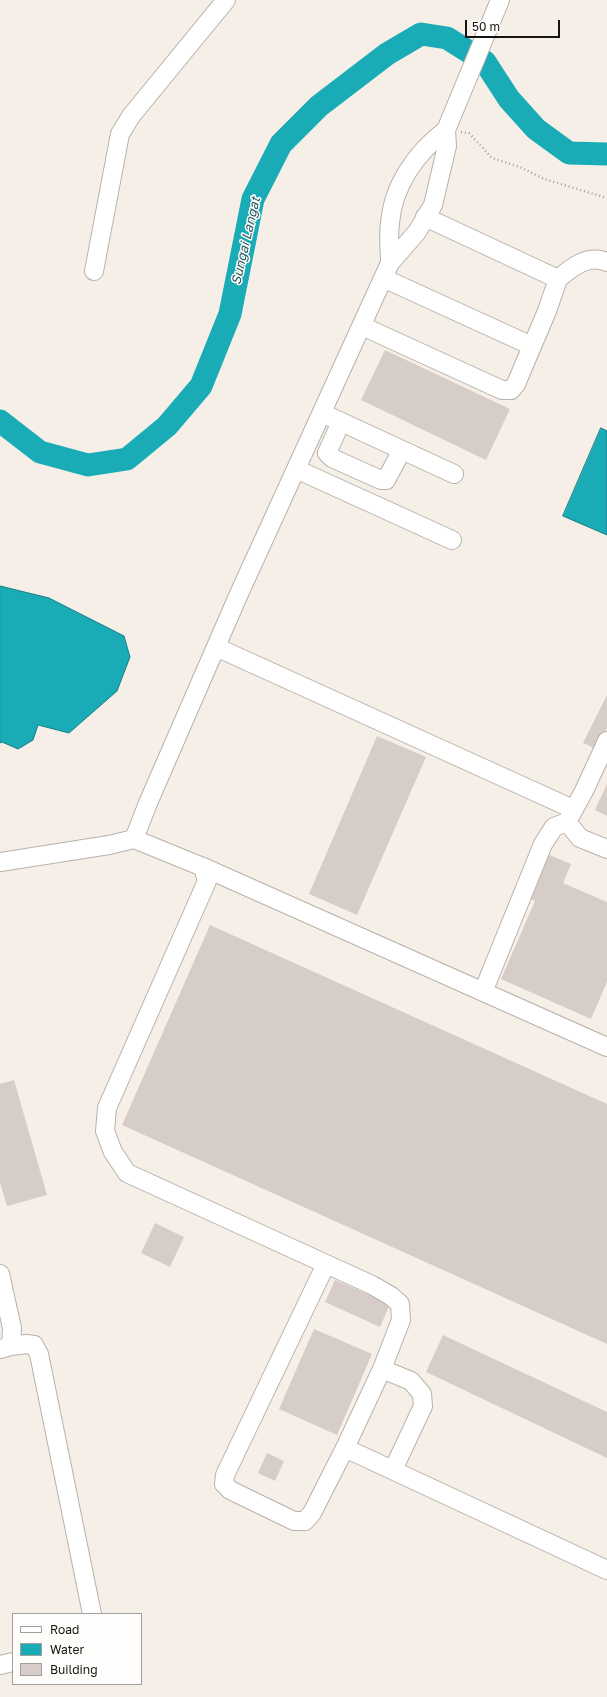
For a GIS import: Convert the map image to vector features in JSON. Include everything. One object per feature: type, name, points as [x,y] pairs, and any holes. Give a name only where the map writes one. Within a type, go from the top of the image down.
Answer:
[{"type":"street","points":[[94,271],[120,134],[131,116],[226,0]]},
{"type":"street","points":[[134,839],[216,647],[387,270],[417,232],[433,205],[447,146],[449,126],[500,0]]},
{"type":"street","points":[[387,270],[390,222],[398,190],[414,161],[433,140],[449,126]]},
{"type":"street","points":[[425,217],[558,279]]},
{"type":"street","points":[[362,326],[502,390],[511,390],[516,384],[547,311],[558,279],[571,267],[585,261],[602,260],[607,262]]},
{"type":"street","points":[[387,270],[532,346]]},
{"type":"street","points":[[322,413],[454,474]]},
{"type":"street","points":[[341,422],[327,453],[332,458],[381,480],[386,480],[402,450]]},
{"type":"street","points":[[296,469],[452,540]]},
{"type":"street","points":[[216,647],[570,816],[580,838],[607,849]]},
{"type":"street","points":[[483,992],[543,844],[554,826],[570,816],[607,741]]},
{"type":"street","points":[[0,862],[134,839],[203,867],[607,1047]]},
{"type":"street","points":[[203,867],[207,881],[107,1108],[105,1131],[113,1152],[127,1173],[372,1285],[391,1296],[400,1304],[401,1320],[382,1368],[345,1448],[312,1513],[305,1521],[294,1521],[230,1490],[224,1484],[225,1474],[326,1264]]},
{"type":"street","points":[[0,1274],[12,1328],[5,1347],[27,1344],[34,1345],[39,1354],[92,1613]]},
{"type":"street","points":[[382,1368],[411,1381],[422,1394],[423,1406],[393,1470]]},
{"type":"street","points":[[345,1448],[607,1570]]},
{"type":"street","points":[[0,1665],[12,1662]]},
{"type":"path","points":[[449,126],[469,133],[492,158],[520,167],[544,179],[607,198]]},
{"type":"water","points":[[601,428],[607,431],[607,535],[563,516]]},
{"type":"water","points":[[0,586],[49,598],[124,636],[130,657],[117,691],[69,733],[38,725],[33,740],[18,749],[2,742],[0,743]]},
{"type":"building","points":[[385,350],[510,409],[486,460],[361,400]]},
{"type":"building","points":[[607,695],[607,728],[596,749],[583,743]]},
{"type":"building","points":[[377,736],[426,757],[357,915],[309,894]]},
{"type":"building","points":[[607,784],[607,816],[595,810]]},
{"type":"building","points":[[547,854],[571,864],[563,883],[607,902],[607,982],[591,1019],[501,979],[535,901],[528,898]]},
{"type":"building","points":[[210,925],[607,1104],[607,1344],[122,1125]]},
{"type":"building","points":[[14,1080],[47,1195],[7,1206],[0,1183],[0,1084]]},
{"type":"building","points":[[155,1223],[184,1237],[170,1267],[141,1253]]},
{"type":"building","points":[[335,1280],[390,1304],[380,1327],[325,1302]]},
{"type":"building","points":[[314,1329],[372,1354],[337,1435],[279,1409]]},
{"type":"building","points":[[443,1335],[607,1412],[607,1458],[426,1372]]},
{"type":"building","points":[[267,1453],[284,1461],[275,1481],[258,1473]]},
{"type":"waterway","name":"Sungai Langat","points":[[0,421],[40,452],[88,465],[127,459],[167,426],[201,386],[230,314],[253,199],[281,144],[319,106],[387,54],[421,34],[447,38],[485,62],[509,99],[536,129],[569,153],[607,154]]}]
